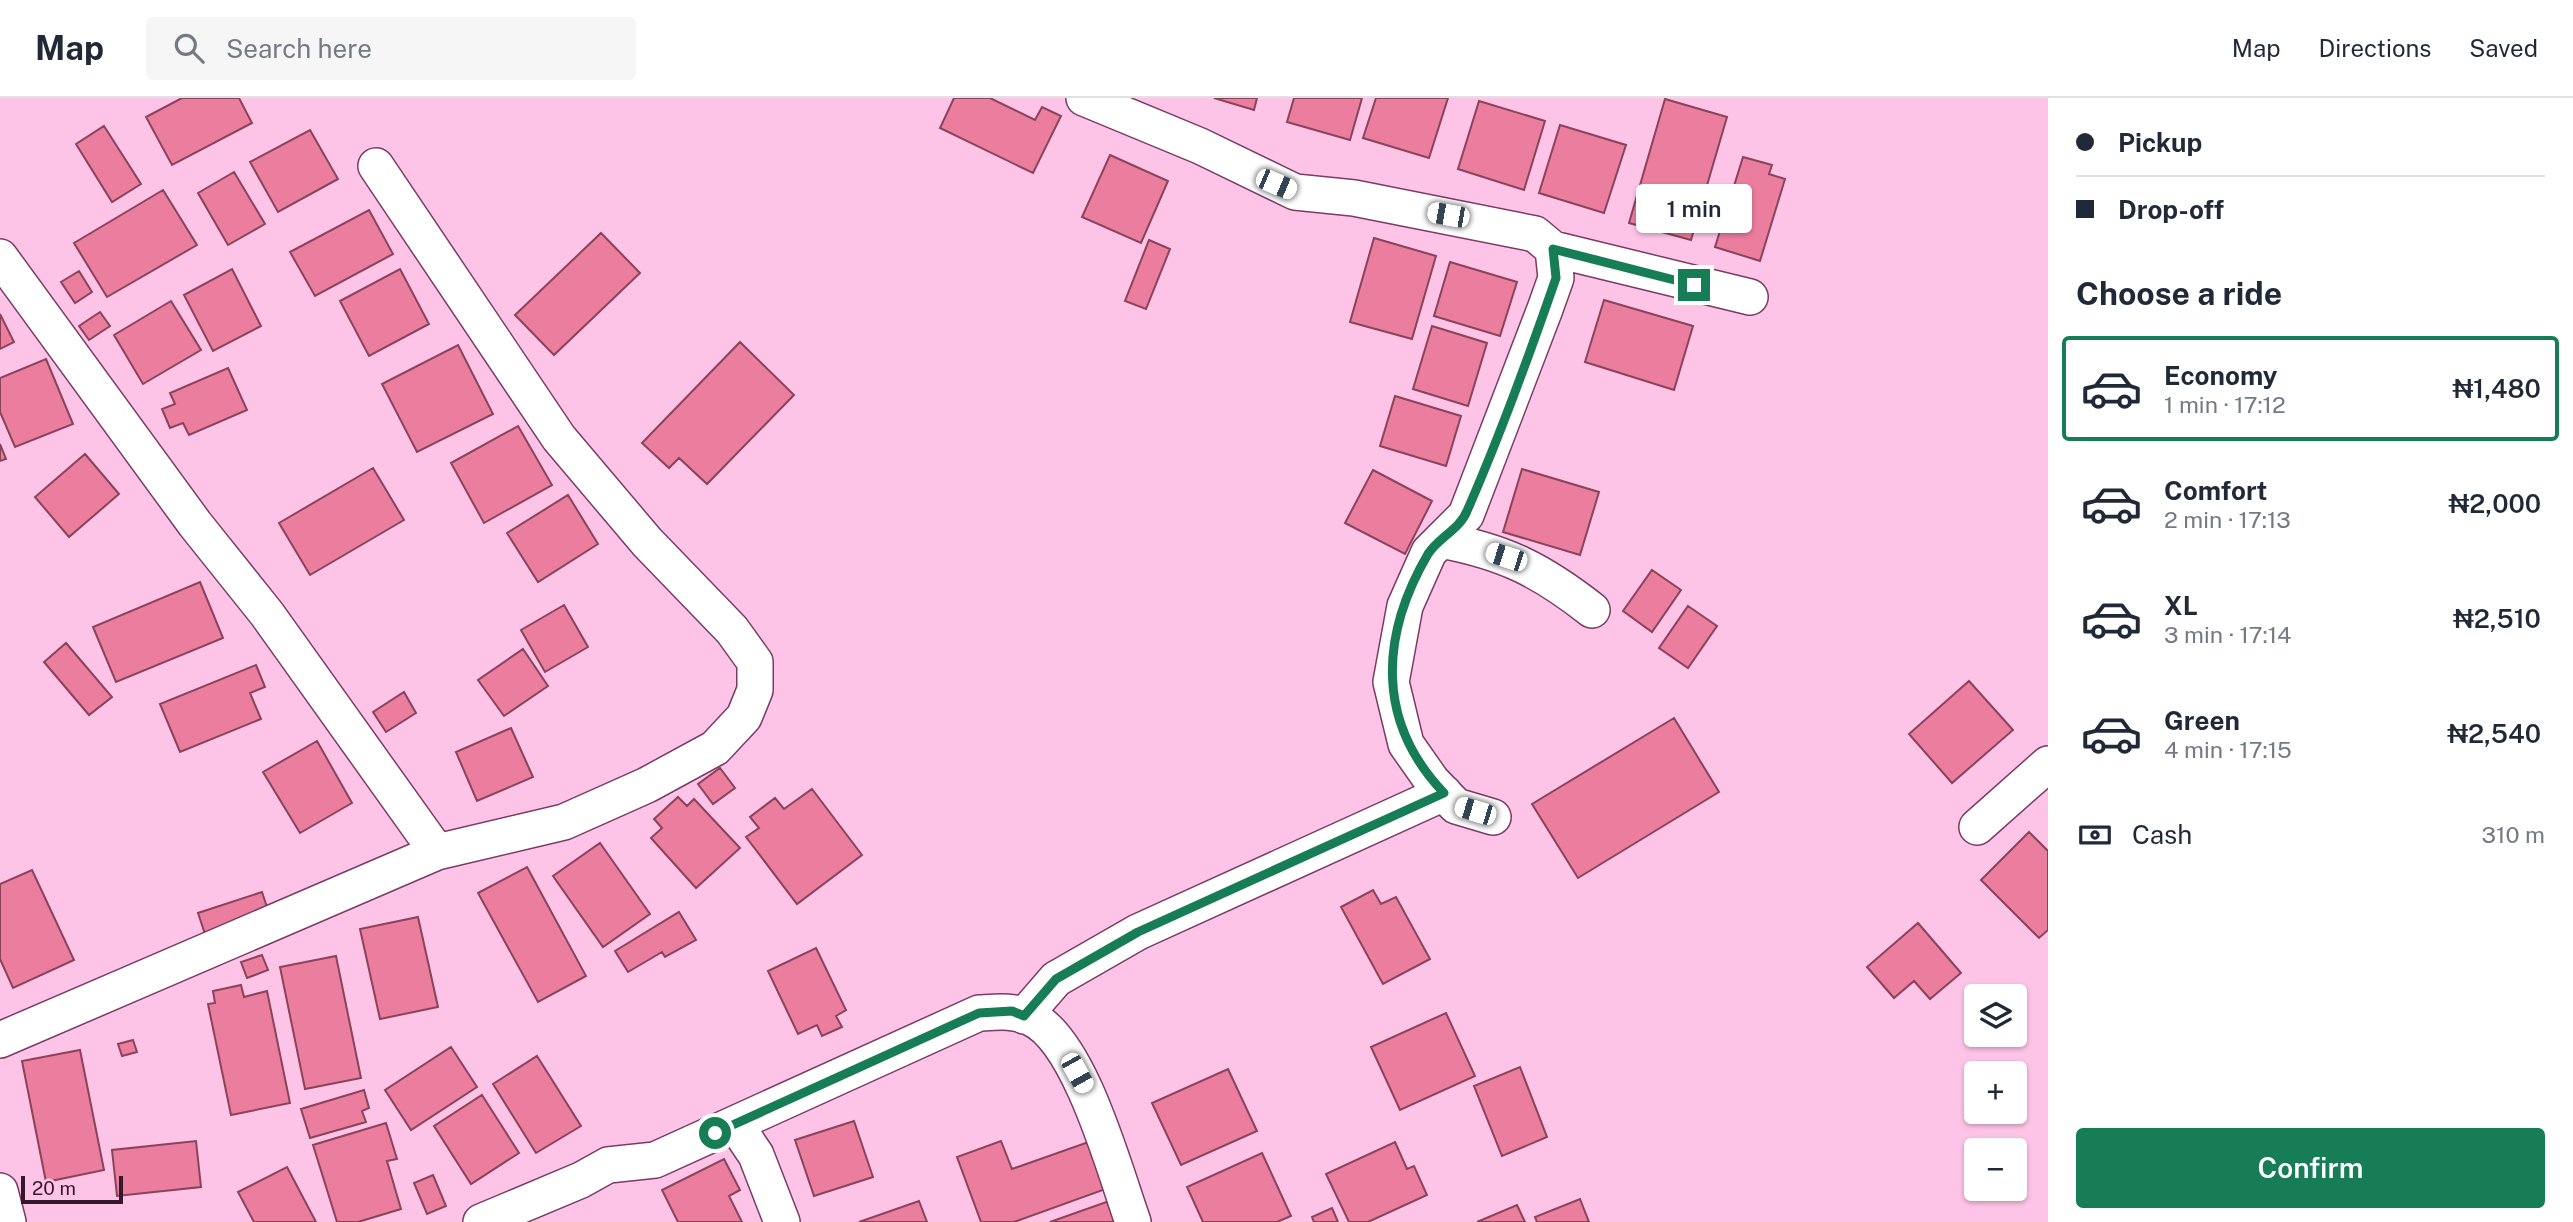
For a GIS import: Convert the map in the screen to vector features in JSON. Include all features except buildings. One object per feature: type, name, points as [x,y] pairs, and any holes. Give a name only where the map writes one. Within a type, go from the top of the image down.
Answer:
[{"type":"street","points":[[1089,99],[1200,146],[1295,192],[1354,198],[1535,234],[1553,249],[1749,297]]},
{"type":"street","points":[[0,1040],[437,852],[564,822],[647,785],[715,748],[744,717],[755,690],[755,662],[732,630],[647,542],[559,438],[376,166]]},
{"type":"street","points":[[1493,817],[1457,806],[1406,744],[1391,682],[1405,606],[1429,552],[1466,515],[1556,278],[1553,249]]},
{"type":"street","points":[[0,257],[195,524],[267,614],[437,852]]},
{"type":"street","points":[[1441,540],[1506,557],[1545,575],[1591,610]]},
{"type":"street","points":[[1977,827],[2048,764]]},
{"type":"street","points":[[1024,1016],[1056,979],[1138,932],[1444,793]]},
{"type":"street","points":[[481,1222],[581,1180],[608,1165],[655,1160],[979,1013],[1012,1011],[1034,1019],[1057,1038],[1086,1091],[1133,1222]]},
{"type":"street","points":[[735,1125],[756,1155],[782,1222]]},
{"type":"street","points":[[0,1191],[8,1222]]},
{"type":"route","points":[[715,1133],[952,1028],[979,1013],[1012,1011],[1024,1016],[1056,979],[1138,932],[1444,793],[1432,781],[1406,744],[1391,682],[1395,648],[1405,606],[1429,552],[1466,515],[1556,278],[1553,249],[1589,256],[1694,285]]}]
